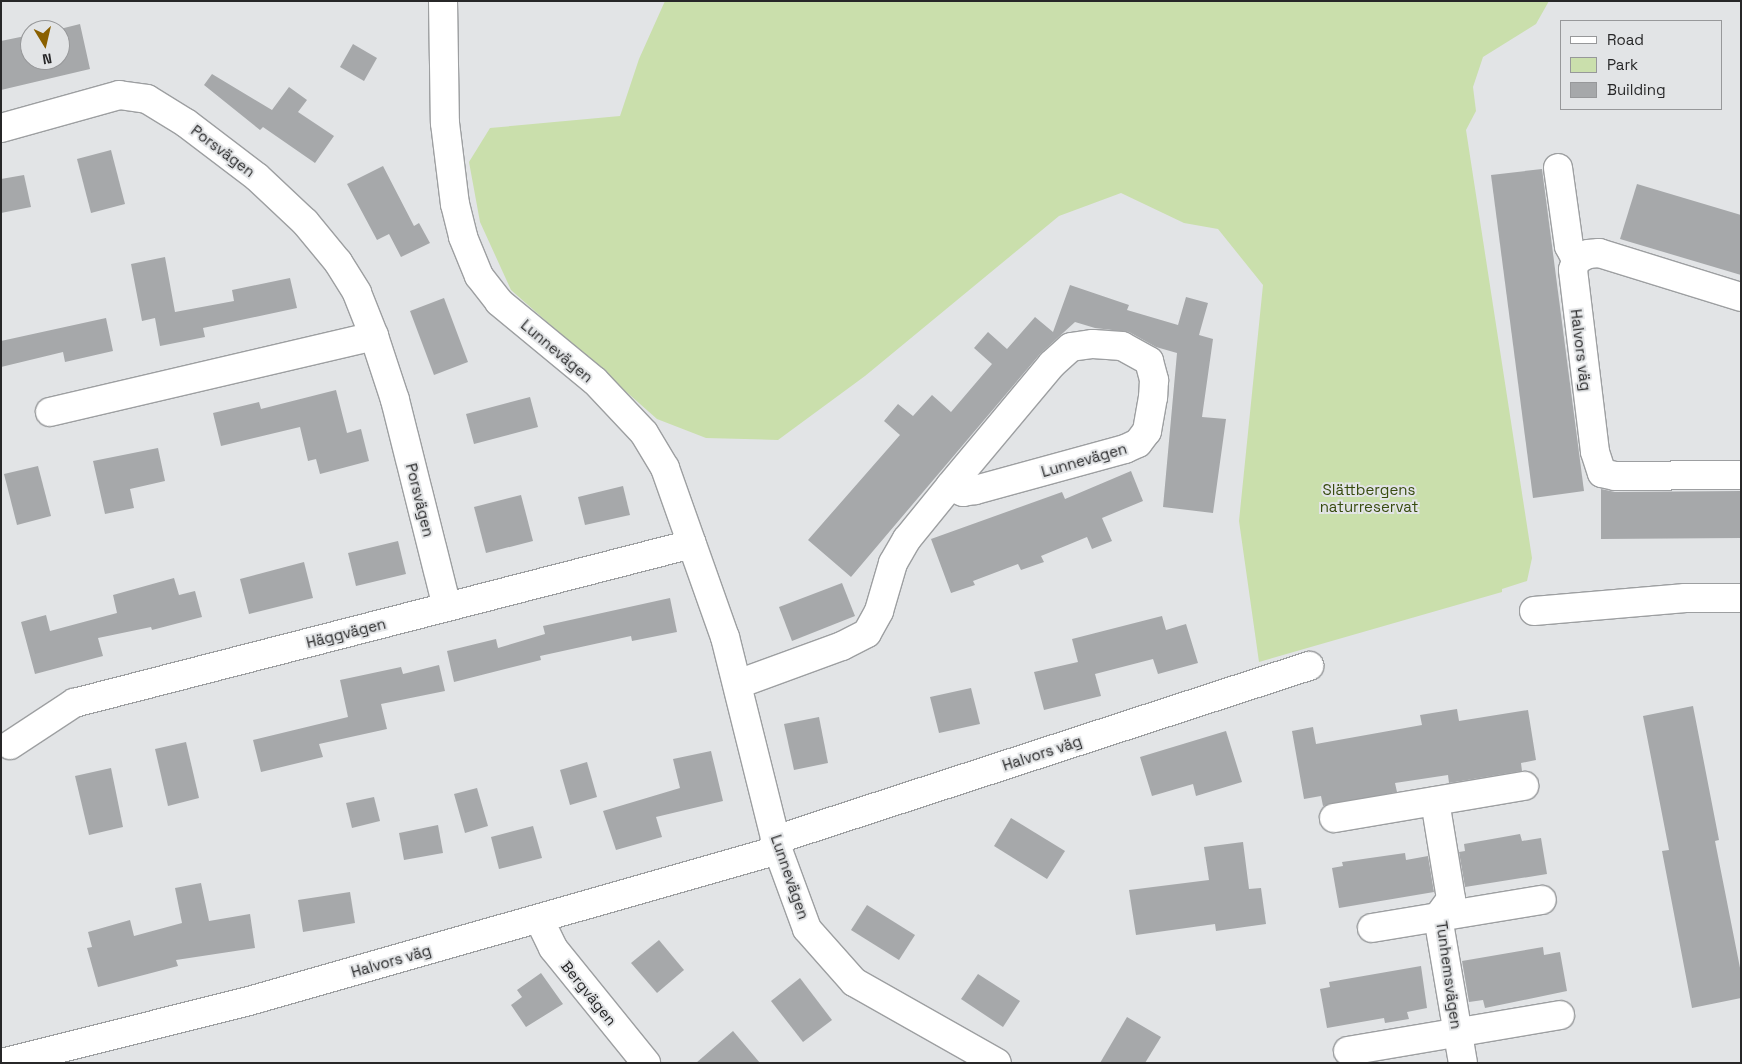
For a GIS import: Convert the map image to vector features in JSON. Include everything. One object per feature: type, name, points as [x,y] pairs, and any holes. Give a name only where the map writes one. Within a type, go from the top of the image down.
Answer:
[{"type":"street","name":"Lunnevägen","points":[[443,1],[445,124],[455,204],[463,237],[479,276],[499,302],[595,381],[644,433],[665,468],[738,684],[777,845],[808,928],[854,982],[891,1006],[997,1063]]},
{"type":"street","name":"Porsvägen","points":[[1,128],[119,94],[147,99],[186,123],[257,177],[306,222],[338,262],[357,293],[374,336],[395,400],[447,606]]},
{"type":"street","points":[[1558,168],[1569,246],[1576,260],[1588,254],[1609,256],[1741,297]]},
{"type":"street","name":"Halvors väg","points":[[1576,260],[1573,287],[1595,452],[1602,473],[1615,476],[1741,475]]},
{"type":"street","points":[[50,412],[374,336]]},
{"type":"street","name":"Lunnevägen","points":[[738,684],[842,646],[867,632],[879,611],[893,562],[907,539],[950,486],[1052,364],[1071,347],[1093,344],[1122,346],[1149,361],[1154,380],[1153,397],[1147,431],[1138,443],[1125,450],[976,490],[963,492],[950,486]]},
{"type":"street","name":"Häggvägen","points":[[10,745],[74,702],[692,544]]},
{"type":"street","points":[[1534,611],[1684,598],[1741,598]]},
{"type":"street","name":"Halvors väg","points":[[2,1063],[256,999],[540,919],[777,845],[1309,666]]},
{"type":"street","points":[[1334,818],[1524,786]]},
{"type":"street","name":"Tunhemsvägen","points":[[1435,801],[1451,899],[1438,917],[1463,1063]]},
{"type":"street","points":[[1372,928],[1542,900]]},
{"type":"street","name":"Bergvägen","points":[[540,919],[553,948],[646,1063]]},
{"type":"street","points":[[1348,1051],[1560,1016]]},
{"type":"green space","name":"Slättbergens naturreservat","points":[[665,1],[1549,1],[1536,24],[1483,57],[1473,87],[1476,111],[1466,130],[1532,558],[1527,581],[1502,589],[1502,592],[1259,662],[1239,521],[1263,285],[1218,229],[1184,223],[1121,193],[1059,216],[865,376],[778,440],[706,438],[657,419],[511,290],[480,222],[469,162],[490,128],[620,116],[639,59]]},
{"type":"building","points":[[80,24],[90,69],[1,90],[1,41],[20,37],[20,70],[70,70],[70,26]]},
{"type":"building","points":[[353,44],[377,58],[364,81],[340,67]]},
{"type":"building","points":[[212,74],[272,110],[289,87],[307,100],[298,112],[334,136],[315,163],[263,127],[260,130],[204,85]]},
{"type":"building","points":[[111,150],[125,204],[91,213],[77,159]]},
{"type":"building","points":[[383,166],[414,226],[419,223],[430,243],[401,257],[389,234],[377,240],[347,184]]},
{"type":"building","points":[[1542,169],[1584,491],[1533,498],[1491,175]]},
{"type":"building","points":[[24,175],[31,207],[1,213],[1,179]]},
{"type":"building","points":[[1637,184],[1741,215],[1741,275],[1620,239]]},
{"type":"building","points":[[165,257],[175,312],[234,301],[232,290],[290,278],[297,308],[203,328],[205,337],[160,346],[155,318],[142,321],[131,264]]},
{"type":"building","points":[[1070,285],[1129,305],[1127,310],[1178,325],[1186,297],[1208,303],[1199,335],[1213,339],[1202,417],[1226,419],[1213,513],[1163,507],[1177,353],[1156,347],[1129,332],[1095,328],[1075,322],[1040,354],[851,577],[808,540],[900,435],[884,421],[898,404],[913,416],[932,395],[951,412],[992,364],[974,348],[988,332],[1007,349],[1035,317],[1053,332]]},
{"type":"building","points":[[444,298],[468,362],[434,375],[410,311]]},
{"type":"building","points":[[106,318],[113,351],[65,362],[63,352],[1,367],[1,341]]},
{"type":"building","points":[[336,390],[347,433],[361,429],[369,461],[320,474],[316,459],[308,461],[300,427],[221,446],[213,413],[259,402],[261,409]]},
{"type":"building","points":[[530,397],[538,427],[474,444],[466,414]]},
{"type":"building","points":[[158,448],[165,481],[130,489],[134,508],[105,514],[93,461]]},
{"type":"building","points":[[38,466],[51,516],[17,525],[4,474]]},
{"type":"building","points":[[1131,471],[1143,501],[1102,518],[1112,541],[1092,549],[1087,537],[1041,556],[1044,562],[1021,570],[1018,564],[973,581],[975,585],[951,593],[931,539],[1062,492],[1065,499]]},
{"type":"building","points":[[623,486],[630,515],[585,525],[578,497]]},
{"type":"building","points":[[1601,489],[1615,492],[1741,491],[1741,538],[1601,539]]},
{"type":"building","points":[[521,495],[533,541],[486,553],[474,507]]},
{"type":"building","points":[[398,541],[406,574],[356,586],[348,553]]},
{"type":"building","points":[[304,562],[313,598],[249,614],[240,579]]},
{"type":"building","points":[[174,578],[179,595],[195,591],[202,617],[152,630],[151,627],[98,638],[103,656],[35,674],[21,622],[46,615],[50,631],[117,613],[113,595]]},
{"type":"building","points":[[842,583],[855,616],[792,641],[779,607]]},
{"type":"building","points":[[670,598],[677,632],[632,641],[631,636],[540,656],[541,660],[454,682],[447,651],[496,639],[498,648],[545,634],[543,626]]},
{"type":"building","points":[[1162,616],[1166,630],[1186,624],[1198,663],[1158,674],[1153,659],[1095,674],[1101,696],[1044,710],[1034,672],[1078,662],[1072,639]]},
{"type":"building","points":[[439,665],[445,691],[381,704],[387,729],[319,744],[323,757],[261,772],[253,740],[348,717],[340,680],[401,667],[403,674]]},
{"type":"building","points":[[971,688],[980,724],[939,733],[930,697]]},
{"type":"building","points":[[1693,706],[1719,840],[1715,841],[1741,973],[1741,998],[1692,1008],[1662,851],[1669,850],[1643,716]]},
{"type":"building","points":[[1457,709],[1459,721],[1528,710],[1536,760],[1521,763],[1522,771],[1449,783],[1448,775],[1395,783],[1397,792],[1323,806],[1321,796],[1304,799],[1292,731],[1313,727],[1316,744],[1422,725],[1420,715]]},
{"type":"building","points":[[819,717],[828,763],[794,770],[784,724]]},
{"type":"building","points":[[1226,731],[1242,782],[1196,796],[1193,784],[1152,796],[1140,757]]},
{"type":"building","points":[[186,742],[199,798],[168,806],[155,749]]},
{"type":"building","points":[[711,751],[723,801],[656,817],[662,837],[616,850],[603,811],[680,788],[673,759]]},
{"type":"building","points":[[587,762],[597,797],[570,805],[560,770]]},
{"type":"building","points":[[111,768],[123,827],[89,835],[75,776]]},
{"type":"building","points":[[477,788],[488,826],[465,833],[454,794]]},
{"type":"building","points":[[374,797],[380,821],[352,828],[346,803]]},
{"type":"building","points":[[1011,818],[1065,851],[1047,879],[994,846]]},
{"type":"building","points":[[438,825],[443,853],[404,860],[399,833]]},
{"type":"building","points":[[533,826],[542,858],[499,869],[491,837]]},
{"type":"building","points":[[1520,834],[1522,841],[1541,838],[1547,874],[1465,887],[1459,852],[1465,851],[1464,844]]},
{"type":"building","points":[[1243,842],[1249,889],[1261,888],[1266,924],[1216,931],[1215,924],[1136,935],[1129,890],[1209,880],[1204,847]]},
{"type":"building","points":[[1405,853],[1406,860],[1428,856],[1434,892],[1339,908],[1332,868],[1343,866],[1342,862]]},
{"type":"building","points":[[201,883],[209,921],[250,914],[255,948],[176,960],[178,966],[98,987],[87,948],[92,947],[88,932],[130,920],[134,936],[182,923],[175,888]]},
{"type":"building","points":[[350,892],[355,923],[303,932],[298,900]]},
{"type":"building","points":[[867,905],[915,935],[899,960],[851,930]]},
{"type":"building","points":[[659,940],[684,970],[657,993],[631,963]]},
{"type":"building","points":[[1543,947],[1544,955],[1560,952],[1567,991],[1485,1008],[1483,1000],[1469,1002],[1462,961]]},
{"type":"building","points":[[1421,966],[1427,1008],[1407,1012],[1409,1019],[1385,1023],[1384,1018],[1327,1028],[1320,989],[1330,987],[1329,982]]},
{"type":"building","points":[[541,973],[563,1004],[526,1027],[511,1005],[522,997],[517,990]]},
{"type":"building","points":[[978,974],[1020,1001],[1003,1027],[961,999]]},
{"type":"building","points":[[800,978],[832,1020],[803,1042],[771,1001]]},
{"type":"building","points":[[1127,1017],[1161,1037],[1145,1063],[1100,1063]]},
{"type":"building","points":[[733,1031],[760,1063],[696,1063]]}]
